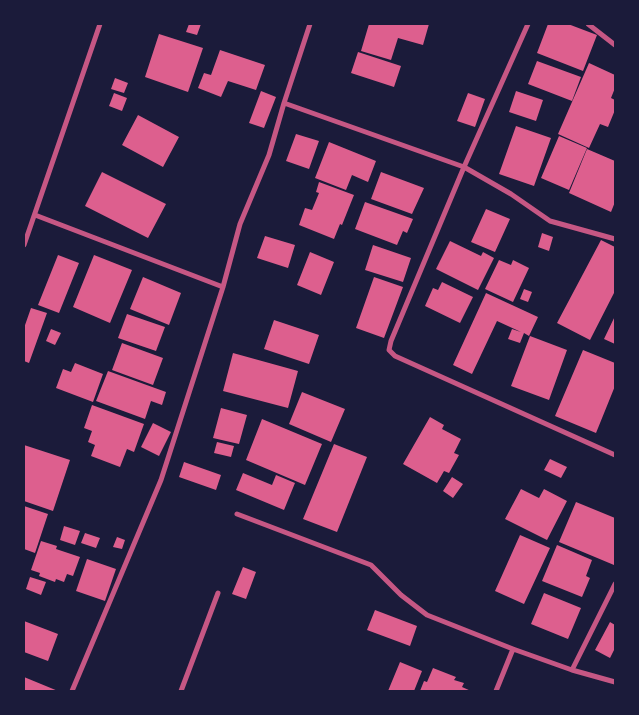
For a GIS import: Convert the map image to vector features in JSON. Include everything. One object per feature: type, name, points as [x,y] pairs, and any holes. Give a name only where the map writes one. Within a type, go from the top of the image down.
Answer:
[{"type":"street","points":[[24,245],[100,24]]},
{"type":"street","points":[[72,691],[161,480],[223,287],[240,224],[269,155],[310,24]]},
{"type":"street","points":[[528,24],[464,167],[390,341],[389,350],[395,356],[615,455]]},
{"type":"street","points":[[588,24],[615,45]]},
{"type":"street","points":[[284,103],[464,167],[512,194],[550,221],[615,239]]},
{"type":"street","points":[[35,215],[223,287]]},
{"type":"street","points":[[238,514],[371,565],[401,595],[428,615],[513,649],[572,670],[615,682]]},
{"type":"street","points":[[572,670],[615,584]]},
{"type":"street","points":[[181,691],[218,593]]},
{"type":"street","points":[[496,691],[513,649]]},
{"type":"building","points":[[189,24],[201,24],[197,35],[186,32]]},
{"type":"building","points":[[369,24],[429,24],[423,45],[398,38],[391,60],[361,51]]},
{"type":"building","points":[[548,24],[568,24],[597,35],[583,71],[537,53]]},
{"type":"building","points":[[159,34],[203,48],[188,92],[145,77]]},
{"type":"building","points":[[220,50],[265,65],[256,90],[228,81],[221,97],[198,88],[204,73],[211,75]]},
{"type":"building","points":[[358,52],[401,66],[394,87],[351,73]]},
{"type":"building","points":[[537,61],[581,77],[572,101],[528,84]]},
{"type":"building","points":[[589,63],[615,75],[615,88],[611,98],[615,100],[615,110],[608,127],[600,124],[589,148],[558,134]]},
{"type":"building","points":[[115,78],[128,83],[124,93],[111,89]]},
{"type":"building","points":[[261,91],[276,97],[264,128],[249,123]]},
{"type":"building","points":[[516,91],[543,100],[536,121],[509,112]]},
{"type":"building","points":[[114,93],[127,98],[122,111],[109,106]]},
{"type":"building","points":[[468,93],[485,99],[475,127],[457,121]]},
{"type":"building","points":[[138,115],[179,137],[163,167],[122,145]]},
{"type":"building","points":[[516,126],[551,138],[534,186],[499,174]]},
{"type":"building","points":[[296,134],[319,141],[309,169],[286,161]]},
{"type":"building","points":[[559,136],[587,148],[569,190],[541,178]]},
{"type":"building","points":[[329,142],[376,161],[368,182],[352,175],[346,190],[315,178]]},
{"type":"building","points":[[587,149],[615,161],[615,202],[611,212],[569,193]]},
{"type":"building","points":[[102,172],[166,204],[148,238],[85,206]]},
{"type":"building","points":[[381,172],[424,188],[412,214],[371,199]]},
{"type":"building","points":[[319,182],[354,195],[334,239],[299,225],[305,208],[312,210],[319,193],[316,192]]},
{"type":"building","points":[[365,202],[413,219],[407,233],[403,231],[397,245],[355,229]]},
{"type":"building","points":[[486,209],[510,219],[495,252],[471,242]]},
{"type":"building","points":[[542,233],[553,237],[549,251],[538,247]]},
{"type":"building","points":[[265,236],[295,245],[288,268],[257,258]]},
{"type":"building","points":[[601,240],[615,247],[615,291],[590,340],[557,323]]},
{"type":"building","points":[[450,241],[481,256],[483,252],[494,258],[478,290],[436,269]]},
{"type":"building","points":[[373,245],[411,258],[403,282],[365,270]]},
{"type":"building","points":[[310,252],[334,262],[321,295],[297,285]]},
{"type":"building","points":[[58,255],[79,263],[59,313],[38,305]]},
{"type":"building","points":[[94,255],[132,270],[110,323],[73,307]]},
{"type":"building","points":[[499,260],[511,265],[513,260],[529,268],[513,302],[485,289]]},
{"type":"building","points":[[143,277],[181,293],[169,325],[130,309]]},
{"type":"building","points":[[374,277],[403,287],[384,338],[356,328]]},
{"type":"building","points":[[442,282],[473,297],[460,323],[425,306],[433,288],[438,290]]},
{"type":"building","points":[[524,289],[532,292],[528,302],[520,299]]},
{"type":"building","points":[[486,293],[538,317],[529,336],[524,333],[520,343],[508,339],[512,329],[521,332],[497,321],[472,374],[453,365]]},
{"type":"building","points":[[31,308],[47,313],[29,363],[24,361],[24,328]]},
{"type":"building","points":[[127,314],[165,327],[156,351],[118,338]]},
{"type":"building","points":[[615,316],[615,344],[604,339]]},
{"type":"building","points":[[274,320],[319,335],[309,364],[264,349]]},
{"type":"building","points":[[51,329],[61,333],[55,345],[46,341]]},
{"type":"building","points":[[530,336],[567,350],[549,400],[511,386]]},
{"type":"building","points":[[122,343],[163,358],[153,385],[112,370]]},
{"type":"building","points":[[583,350],[615,363],[615,386],[596,433],[555,416]]},
{"type":"building","points":[[233,353],[298,371],[288,408],[223,391]]},
{"type":"building","points":[[75,363],[103,374],[93,402],[56,388],[63,369],[71,372]]},
{"type":"building","points":[[108,371],[166,392],[162,405],[151,401],[145,419],[96,401]]},
{"type":"building","points":[[302,392],[345,409],[331,442],[289,424]]},
{"type":"building","points":[[92,405],[144,424],[134,452],[127,449],[120,467],[91,456],[95,445],[88,442],[92,431],[84,428]]},
{"type":"building","points":[[221,408],[247,415],[239,444],[213,438]]},
{"type":"building","points":[[430,417],[444,425],[442,429],[461,439],[454,453],[459,455],[449,473],[444,471],[437,483],[403,464]]},
{"type":"building","points":[[262,419],[322,444],[305,485],[246,460]]},
{"type":"building","points":[[153,423],[171,432],[159,456],[141,447]]},
{"type":"building","points":[[217,442],[234,446],[231,457],[214,453]]},
{"type":"building","points":[[334,444],[367,457],[337,532],[303,519]]},
{"type":"building","points":[[24,445],[70,460],[53,511],[24,501]]},
{"type":"building","points":[[550,459],[567,467],[561,478],[544,470]]},
{"type":"building","points":[[184,462],[221,475],[216,490],[179,477]]},
{"type":"building","points":[[243,473],[272,485],[276,475],[295,483],[284,510],[236,490]]},
{"type":"building","points":[[452,477],[463,484],[453,498],[443,491]]},
{"type":"building","points":[[521,489],[539,498],[544,489],[567,501],[547,540],[505,519]]},
{"type":"building","points":[[576,502],[615,518],[614,565],[559,542]]},
{"type":"building","points":[[24,506],[48,514],[35,553],[24,549]]},
{"type":"building","points":[[64,526],[80,531],[75,545],[60,540]]},
{"type":"building","points":[[85,533],[100,538],[96,548],[81,543]]},
{"type":"building","points":[[520,535],[550,548],[524,604],[495,591]]},
{"type":"building","points":[[117,537],[125,540],[122,549],[113,547]]},
{"type":"building","points":[[41,541],[57,546],[56,549],[80,557],[73,576],[67,574],[64,582],[56,579],[55,582],[39,576],[40,573],[31,570]]},
{"type":"building","points":[[557,545],[592,560],[586,576],[590,578],[582,597],[542,581]]},
{"type":"building","points":[[87,559],[116,569],[105,601],[76,591]]},
{"type":"building","points":[[243,567],[256,572],[246,599],[232,594]]},
{"type":"building","points":[[30,577],[46,582],[41,595],[26,589]]},
{"type":"building","points":[[544,593],[581,608],[568,639],[531,624]]},
{"type":"building","points":[[375,610],[417,626],[410,646],[367,630]]},
{"type":"building","points":[[24,621],[58,634],[48,661],[24,652]]},
{"type":"building","points":[[610,622],[615,625],[615,648],[610,658],[595,650]]},
{"type":"building","points":[[400,662],[422,671],[414,691],[388,691]]},
{"type":"building","points":[[433,668],[456,677],[454,680],[464,683],[462,687],[471,691],[420,691],[424,681],[427,682]]},
{"type":"building","points":[[24,677],[58,691],[24,691]]}]
